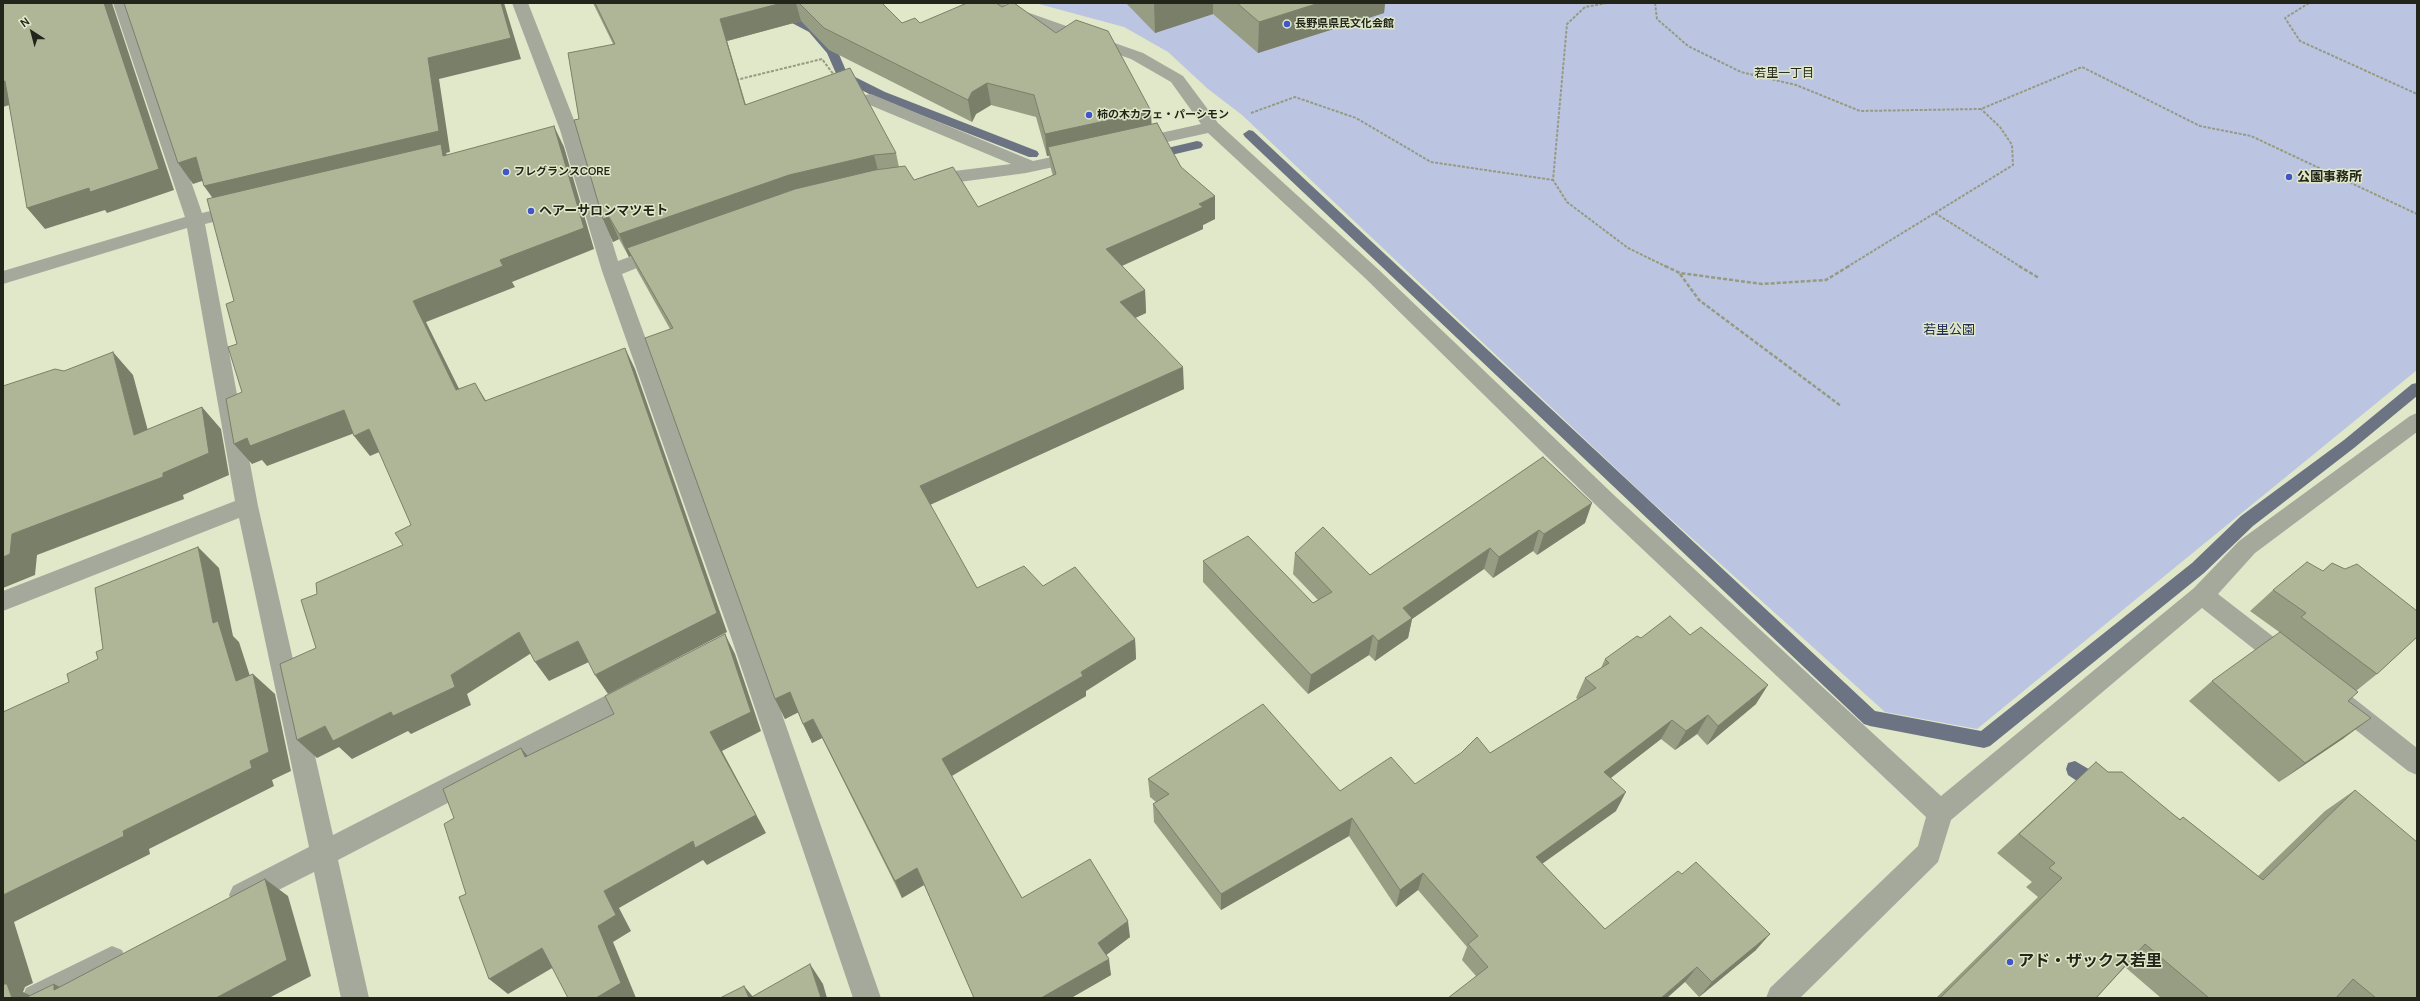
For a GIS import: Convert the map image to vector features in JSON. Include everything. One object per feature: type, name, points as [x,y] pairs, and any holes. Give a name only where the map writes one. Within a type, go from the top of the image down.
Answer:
[{"type":"street","points":[[121,3],[195,220],[247,506],[325,855],[355,998]]},
{"type":"street","points":[[520,3],[561,132],[610,271],[732,643],[867,998]]},
{"type":"street","points":[[986,3],[1137,56],[1177,79],[1212,127],[1372,274],[1608,503],[1940,813]]},
{"type":"street","points":[[871,99],[1030,166]]},
{"type":"street","points":[[1121,147],[1212,127]]},
{"type":"street","points":[[917,181],[1030,166],[1098,152]]},
{"type":"street","points":[[3,278],[195,220],[256,206]]},
{"type":"street","points":[[610,271],[679,245]]},
{"type":"street","points":[[1780,998],[1929,853],[1940,813],[2202,595],[2247,547],[2417,421]]},
{"type":"street","points":[[3,601],[247,506]]},
{"type":"street","points":[[2202,595],[2417,763]]},
{"type":"street","points":[[219,907],[325,855],[658,682]]},
{"type":"street","points":[[36,998],[135,949]]},
{"type":"path","points":[[1607,3],[1585,7],[1567,24],[1553,180],[1567,202],[1628,248],[1680,273],[1762,284],[1826,280],[2013,165],[2012,145],[2000,128],[1981,109]]},
{"type":"path","points":[[1655,3],[1657,19],[1688,46],[1742,72],[1796,85],[1860,111],[1981,109],[2082,67],[2200,126],[2251,136],[2417,214]]},
{"type":"path","points":[[2309,3],[2285,18],[2300,41],[2417,94]]},
{"type":"path","points":[[732,81],[822,59],[838,80],[871,99]]},
{"type":"path","points":[[1212,127],[1295,97],[1356,118],[1431,162],[1553,180]]},
{"type":"path","points":[[1935,213],[2039,278]]},
{"type":"path","points":[[1680,273],[1699,300],[1841,406]]},
{"type":"green space","name":"若里公園","points":[[1035,3],[2417,3],[2417,370],[1977,729],[1885,712],[1645,496],[1242,115],[1208,89],[1168,52],[1124,27]]},
{"type":"building","points":[[3,3],[104,3],[159,169],[90,192],[89,188],[27,208],[5,81],[3,81]]},
{"type":"building","points":[[124,3],[501,3],[511,38],[428,58],[439,131],[204,186],[196,157],[178,163]]},
{"type":"building","points":[[595,3],[782,3],[720,19],[745,105],[850,68],[896,153],[874,155],[789,175],[619,234],[609,217],[603,219],[574,120],[579,119],[568,53],[615,44]]},
{"type":"building","points":[[799,3],[882,3],[902,23],[915,18],[920,23],[967,3],[996,3],[1002,7],[1010,3],[1014,3],[1056,33],[1076,20],[1108,31],[1151,111],[1045,134],[1034,95],[987,83],[972,92],[968,100],[824,28]]},
{"type":"building","points":[[1237,3],[1319,3],[1259,22]]},
{"type":"building","points":[[1157,123],[1181,167],[1215,196],[1199,204],[1203,207],[1106,249],[1145,290],[1120,302],[1183,367],[920,486],[977,588],[1024,566],[1043,586],[1075,567],[1135,639],[1081,672],[1083,676],[942,759],[1022,898],[1090,859],[1128,921],[1098,943],[1109,959],[1041,998],[974,998],[917,868],[895,881],[813,719],[803,724],[790,692],[775,699],[645,338],[673,328],[627,248],[795,189],[875,170],[905,166],[914,180],[953,167],[978,207],[1056,174],[1048,147]]},
{"type":"building","points":[[554,126],[584,228],[500,260],[503,266],[413,301],[456,390],[475,383],[485,401],[625,348],[717,613],[595,675],[578,641],[535,662],[519,632],[451,675],[455,687],[393,716],[391,712],[333,741],[325,726],[297,740],[280,664],[316,648],[301,600],[317,594],[316,583],[403,545],[395,533],[411,525],[369,429],[354,436],[344,410],[250,446],[247,438],[234,444],[226,399],[242,392],[228,347],[237,344],[226,304],[234,301],[207,199],[441,144],[443,156]]},
{"type":"building","points":[[113,352],[134,435],[202,407],[209,453],[163,473],[163,477],[12,534],[10,554],[3,557],[3,386],[55,369],[64,371]]},
{"type":"building","points":[[1543,457],[1592,503],[1544,534],[1539,530],[1499,557],[1490,548],[1403,608],[1412,618],[1378,641],[1373,635],[1311,675],[1203,561],[1248,536],[1313,603],[1332,592],[1295,553],[1323,527],[1370,575]]},
{"type":"building","points":[[198,547],[213,623],[218,621],[236,681],[253,674],[269,752],[250,761],[252,768],[123,831],[124,836],[3,895],[3,712],[69,682],[67,674],[98,659],[96,652],[103,649],[95,588]]},
{"type":"building","points":[[2307,562],[2323,571],[2332,563],[2345,569],[2357,564],[2417,611],[2417,637],[2377,674],[2301,617],[2306,613],[2273,590]]},
{"type":"building","points":[[1670,616],[1690,635],[1701,627],[1768,685],[1718,726],[1708,715],[1686,731],[1672,720],[1604,772],[1626,792],[1536,857],[1605,929],[1678,871],[1682,874],[1696,862],[1770,934],[1712,982],[1697,967],[1661,998],[1448,998],[1488,967],[1468,944],[1478,936],[1423,873],[1400,890],[1352,818],[1221,894],[1153,804],[1169,794],[1148,779],[1263,704],[1340,791],[1391,757],[1415,784],[1461,753],[1477,737],[1490,753],[1596,688],[1585,678],[1609,663],[1605,659],[1637,636],[1641,638]]},
{"type":"building","points":[[2280,632],[2358,692],[2348,701],[2371,718],[2305,763],[2212,681]]},
{"type":"building","points":[[725,634],[751,712],[710,732],[756,815],[695,848],[693,841],[604,891],[616,915],[598,926],[621,983],[596,998],[568,998],[542,948],[489,979],[459,897],[466,894],[444,824],[454,818],[443,789],[521,748],[525,757],[614,714],[605,696]]},
{"type":"building","points":[[2096,762],[2108,772],[2122,772],[2180,820],[2183,817],[2263,880],[2355,790],[2417,842],[2417,998],[2376,998],[2353,979],[2336,998],[2209,998],[2145,944],[2096,998],[1940,998],[2062,878],[2049,868],[2055,863],[2019,834]]},
{"type":"building","points":[[265,879],[287,960],[216,998],[25,998],[54,984],[54,990]]},
{"type":"building","points":[[810,964],[821,998],[750,998]]},
{"type":"building","points":[[3,984],[7,984],[12,998],[3,998]]},
{"type":"building","points":[[744,986],[749,998],[720,998]]},
{"type":"waterway","points":[[775,3],[796,21],[813,30],[832,52],[842,75],[881,95],[1033,154]]},
{"type":"waterway","points":[[1249,134],[1870,718],[1984,740],[2198,568],[2247,521],[2349,444],[2417,388]]},
{"type":"waterway","points":[[1150,156],[1197,145]]},
{"type":"waterway","points":[[2075,769],[2102,787]]},
{"type":"place","name":"長野県県民文化会館","points":[[1287,24]]},
{"type":"place","name":"柿の木カフェ・パーシモン","points":[[1089,115]]},
{"type":"place","name":"フレグランスCORE","points":[[506,172]]},
{"type":"place","name":"公園事務所","points":[[2289,177]]},
{"type":"place","name":"ヘアーサロンマツモト","points":[[531,211]]},
{"type":"place","name":"アド・ザックス若里","points":[[2010,962]]},
{"type":"district","name":"若里一丁目","points":[[1784,74]]}]
